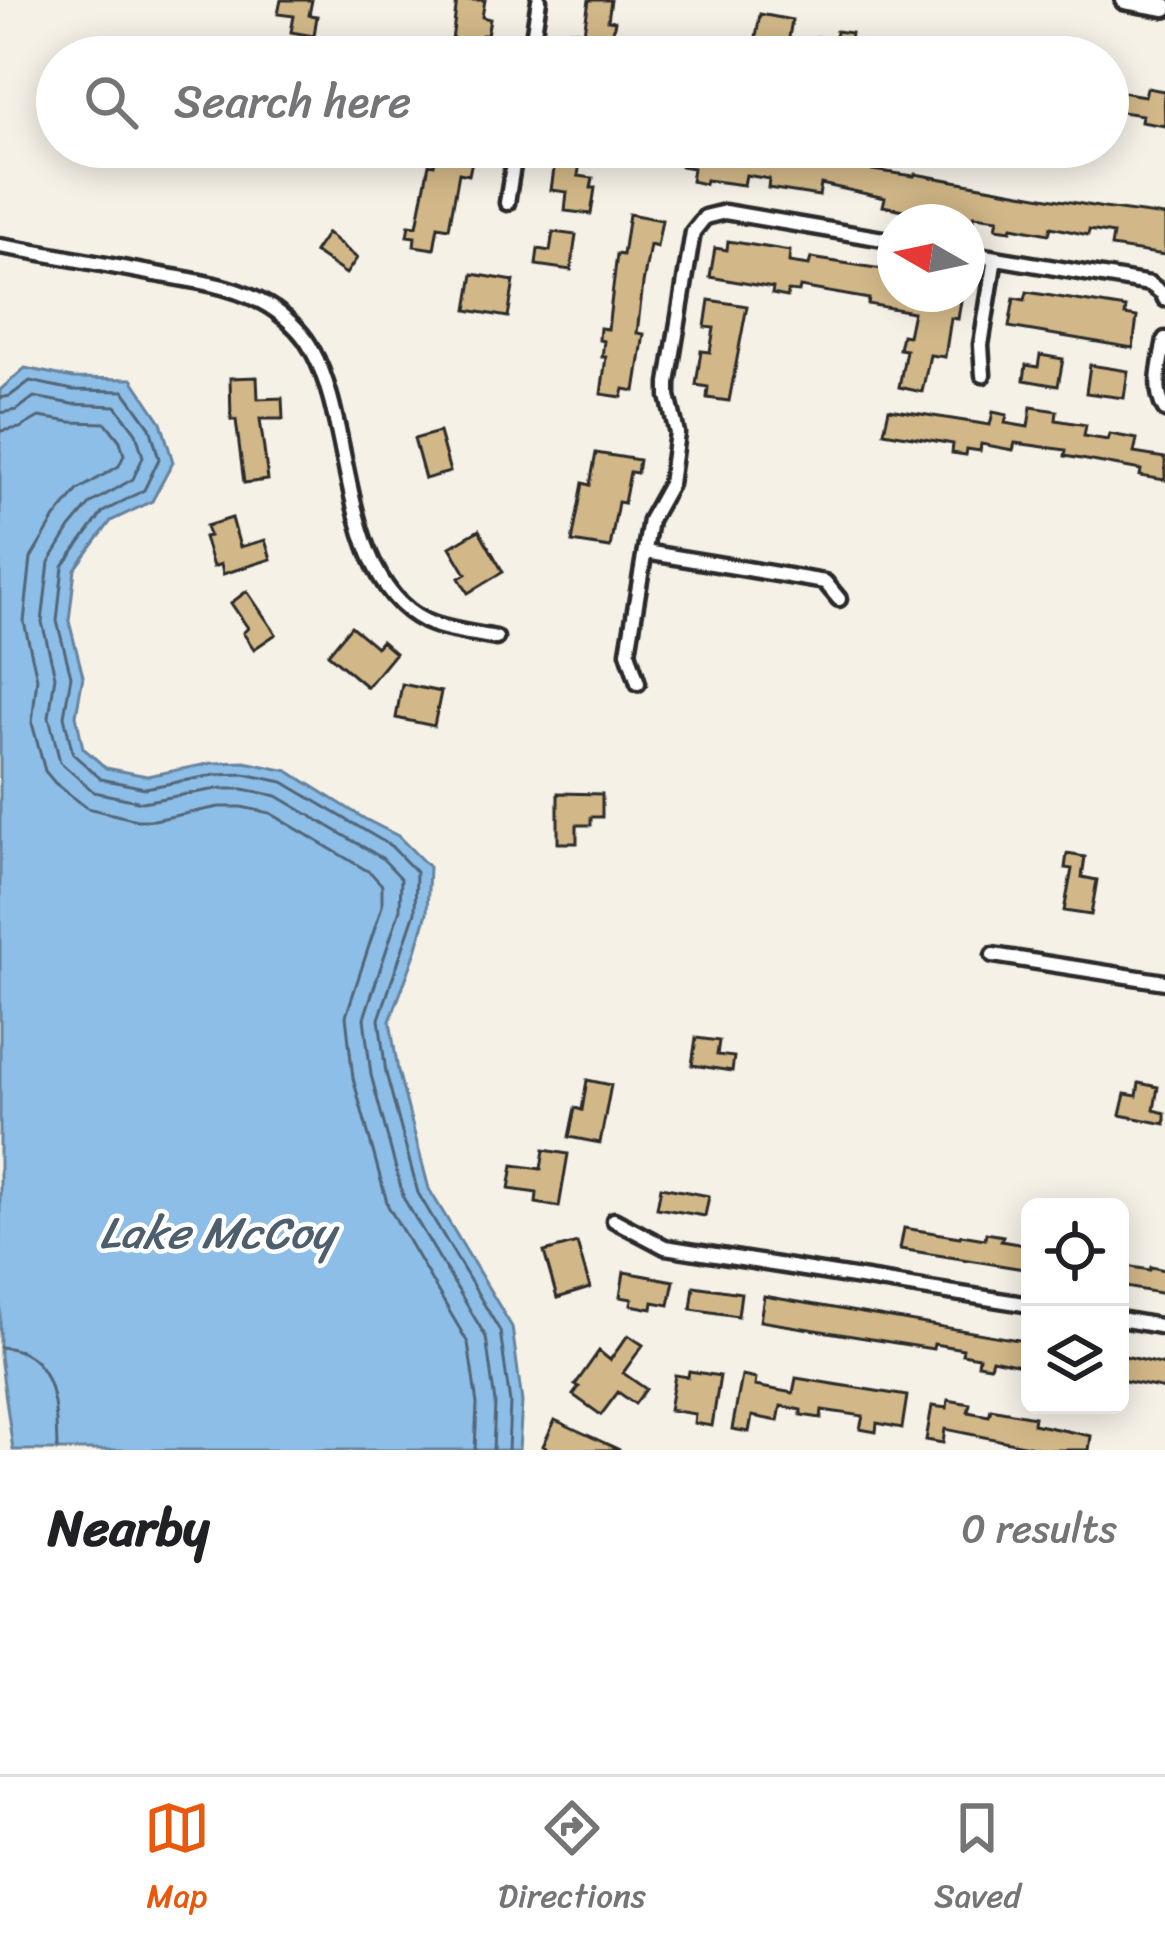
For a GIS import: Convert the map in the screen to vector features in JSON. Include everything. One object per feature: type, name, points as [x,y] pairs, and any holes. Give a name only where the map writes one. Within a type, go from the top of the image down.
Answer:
[{"type":"street","points":[[533,36],[539,0]]},
{"type":"street","points":[[1124,0],[1165,7]]},
{"type":"street","points":[[507,203],[513,168]]},
{"type":"street","points":[[638,683],[628,652],[650,520],[670,484],[677,433],[668,383],[693,232],[705,217],[725,212],[877,238]]},
{"type":"street","points":[[0,246],[205,283],[245,294],[274,310],[302,334],[314,352],[367,546],[381,580],[398,603],[425,621],[496,638]]},
{"type":"street","points":[[985,256],[1150,284],[1165,299]]},
{"type":"street","points":[[983,375],[981,345],[995,258]]},
{"type":"street","points":[[1165,339],[1157,388],[1165,410]]},
{"type":"street","points":[[645,552],[825,582],[839,599]]},
{"type":"street","points":[[993,955],[1165,982]]},
{"type":"street","points":[[614,1220],[665,1247],[1021,1304]]},
{"type":"street","points":[[1129,1321],[1165,1327]]},
{"type":"water","name":"Lake McCoy","points":[[25,368],[73,378],[132,379],[161,422],[173,462],[152,501],[111,521],[75,569],[69,621],[83,676],[76,715],[83,748],[106,768],[147,776],[213,763],[245,762],[288,771],[398,836],[429,867],[427,913],[390,1021],[429,1189],[512,1327],[522,1402],[519,1450],[13,1450],[0,1356],[0,390]]},
{"type":"building","points":[[281,0],[312,0],[309,15],[317,16],[314,36],[291,32],[294,16],[278,14]]},
{"type":"building","points":[[457,0],[485,0],[482,17],[490,19],[487,35],[453,36]]},
{"type":"building","points":[[589,0],[611,0],[608,20],[615,21],[612,36],[569,36],[570,30],[584,32]]},
{"type":"building","points":[[760,14],[792,20],[789,36],[756,36]]},
{"type":"building","points":[[1147,88],[1164,91],[1165,126],[1141,122],[1142,115],[1129,113],[1129,93],[1145,96]]},
{"type":"building","points":[[428,168],[470,168],[469,175],[459,173],[449,228],[438,226],[434,249],[414,246],[415,237],[407,236],[409,225],[417,226]]},
{"type":"building","points":[[554,168],[579,168],[578,176],[593,178],[591,214],[565,211],[567,192],[551,190]]},
{"type":"building","points":[[693,168],[858,168],[915,174],[1165,216],[1165,255],[1111,247],[1113,234],[1089,230],[1088,235],[1051,227],[1049,234],[996,228],[998,219],[985,217],[985,204],[884,204],[885,198],[821,184],[819,196],[768,188],[769,179],[746,175],[744,185],[706,180],[705,184],[691,181]]},
{"type":"building","points":[[629,214],[662,220],[657,247],[650,245],[643,284],[637,333],[644,334],[635,391],[624,389],[622,397],[601,394],[606,357],[602,357],[604,341],[599,340],[600,328],[608,329],[617,254],[623,255]]},
{"type":"building","points":[[553,232],[576,235],[571,270],[536,265],[538,249],[550,251]]},
{"type":"building","points":[[327,233],[357,258],[346,274],[314,252]]},
{"type":"building","points":[[728,241],[790,251],[789,262],[809,265],[811,258],[877,268],[877,306],[868,304],[869,299],[800,287],[799,292],[788,291],[787,297],[772,294],[773,288],[710,277],[715,248],[727,250]]},
{"type":"building","points":[[473,274],[514,281],[508,317],[467,310]]},
{"type":"building","points":[[1027,292],[1126,308],[1125,315],[1137,317],[1133,348],[1009,327],[1014,298],[1025,300]]},
{"type":"building","points":[[709,300],[747,306],[729,401],[707,398],[708,387],[696,385],[701,351],[710,352],[714,328],[705,327]]},
{"type":"building","points":[[913,312],[959,312],[958,319],[951,318],[945,357],[930,355],[922,392],[899,387],[906,350],[899,349],[902,335],[908,336]]},
{"type":"building","points":[[1040,355],[1063,359],[1058,386],[1024,380],[1026,365],[1038,367]]},
{"type":"building","points":[[1090,365],[1128,371],[1124,398],[1086,393]]},
{"type":"building","points":[[257,377],[258,399],[282,398],[283,419],[260,419],[268,480],[244,483],[236,420],[231,420],[230,378]]},
{"type":"building","points":[[1031,407],[1057,411],[1056,420],[1086,425],[1084,436],[1137,439],[1134,453],[1165,458],[1165,480],[1140,476],[1141,470],[1065,456],[1066,450],[1015,443],[1013,450],[981,444],[980,451],[967,449],[966,455],[952,453],[953,444],[884,432],[889,409],[990,425],[993,412],[1007,415],[1005,423],[1028,427]]},
{"type":"building","points":[[439,432],[450,472],[425,479],[414,439]]},
{"type":"building","points":[[596,453],[639,460],[637,473],[630,472],[624,503],[618,502],[610,548],[572,542],[583,483],[590,485]]},
{"type":"building","points":[[232,518],[240,547],[265,540],[271,559],[223,574],[221,564],[213,567],[204,537],[209,536],[206,526]]},
{"type":"building","points":[[479,530],[503,572],[468,593],[459,578],[466,574],[450,547]]},
{"type":"building","points":[[247,591],[276,634],[254,649],[243,633],[248,628],[231,603]]},
{"type":"building","points":[[351,626],[376,647],[381,641],[395,653],[367,687],[328,654]]},
{"type":"building","points":[[402,684],[441,692],[434,726],[396,718]]},
{"type":"building","points":[[558,793],[602,794],[602,817],[591,817],[591,825],[577,825],[577,843],[558,843]]},
{"type":"building","points":[[1067,854],[1085,857],[1082,877],[1097,880],[1091,915],[1064,911],[1072,869],[1065,868]]},
{"type":"building","points":[[696,1038],[719,1041],[717,1055],[734,1057],[732,1071],[692,1065]]},
{"type":"building","points":[[587,1080],[611,1085],[600,1143],[569,1137],[575,1108],[582,1110]]},
{"type":"building","points":[[1139,1083],[1158,1087],[1154,1110],[1165,1113],[1165,1124],[1120,1115],[1125,1094],[1137,1096]]},
{"type":"building","points":[[544,1150],[568,1154],[559,1207],[536,1203],[537,1193],[509,1189],[513,1165],[541,1169]]},
{"type":"building","points":[[661,1187],[709,1196],[705,1216],[657,1208]]},
{"type":"building","points":[[904,1228],[985,1239],[986,1233],[1021,1244],[1021,1269],[900,1249]]},
{"type":"building","points":[[577,1243],[590,1288],[557,1298],[544,1252]]},
{"type":"building","points":[[1129,1266],[1165,1270],[1165,1294],[1129,1288]]},
{"type":"building","points":[[624,1272],[674,1281],[669,1305],[653,1302],[652,1309],[631,1305],[632,1299],[620,1297]]},
{"type":"building","points":[[694,1286],[741,1293],[738,1316],[691,1309]]},
{"type":"building","points":[[764,1296],[1021,1340],[1021,1365],[992,1359],[990,1366],[978,1364],[979,1357],[962,1354],[963,1349],[934,1344],[933,1349],[760,1321]]},
{"type":"building","points":[[628,1335],[643,1345],[623,1373],[646,1389],[635,1404],[618,1392],[601,1415],[573,1395],[579,1387],[575,1385],[599,1351],[610,1360]]},
{"type":"building","points":[[1129,1357],[1165,1365],[1165,1389],[1129,1382]]},
{"type":"building","points":[[689,1371],[720,1376],[712,1426],[694,1423],[695,1414],[669,1410],[675,1375],[688,1377]]},
{"type":"building","points":[[742,1376],[756,1379],[755,1386],[793,1393],[796,1378],[907,1396],[902,1428],[877,1423],[876,1432],[860,1429],[863,1416],[822,1410],[821,1418],[781,1406],[778,1421],[752,1416],[749,1432],[732,1429]]},
{"type":"building","points":[[948,1400],[970,1404],[968,1412],[989,1416],[991,1409],[1034,1417],[1033,1424],[1091,1436],[1089,1450],[1048,1450],[945,1429],[943,1443],[926,1440],[932,1406],[947,1408]]},
{"type":"building","points":[[555,1420],[620,1450],[550,1450],[543,1446]]}]
